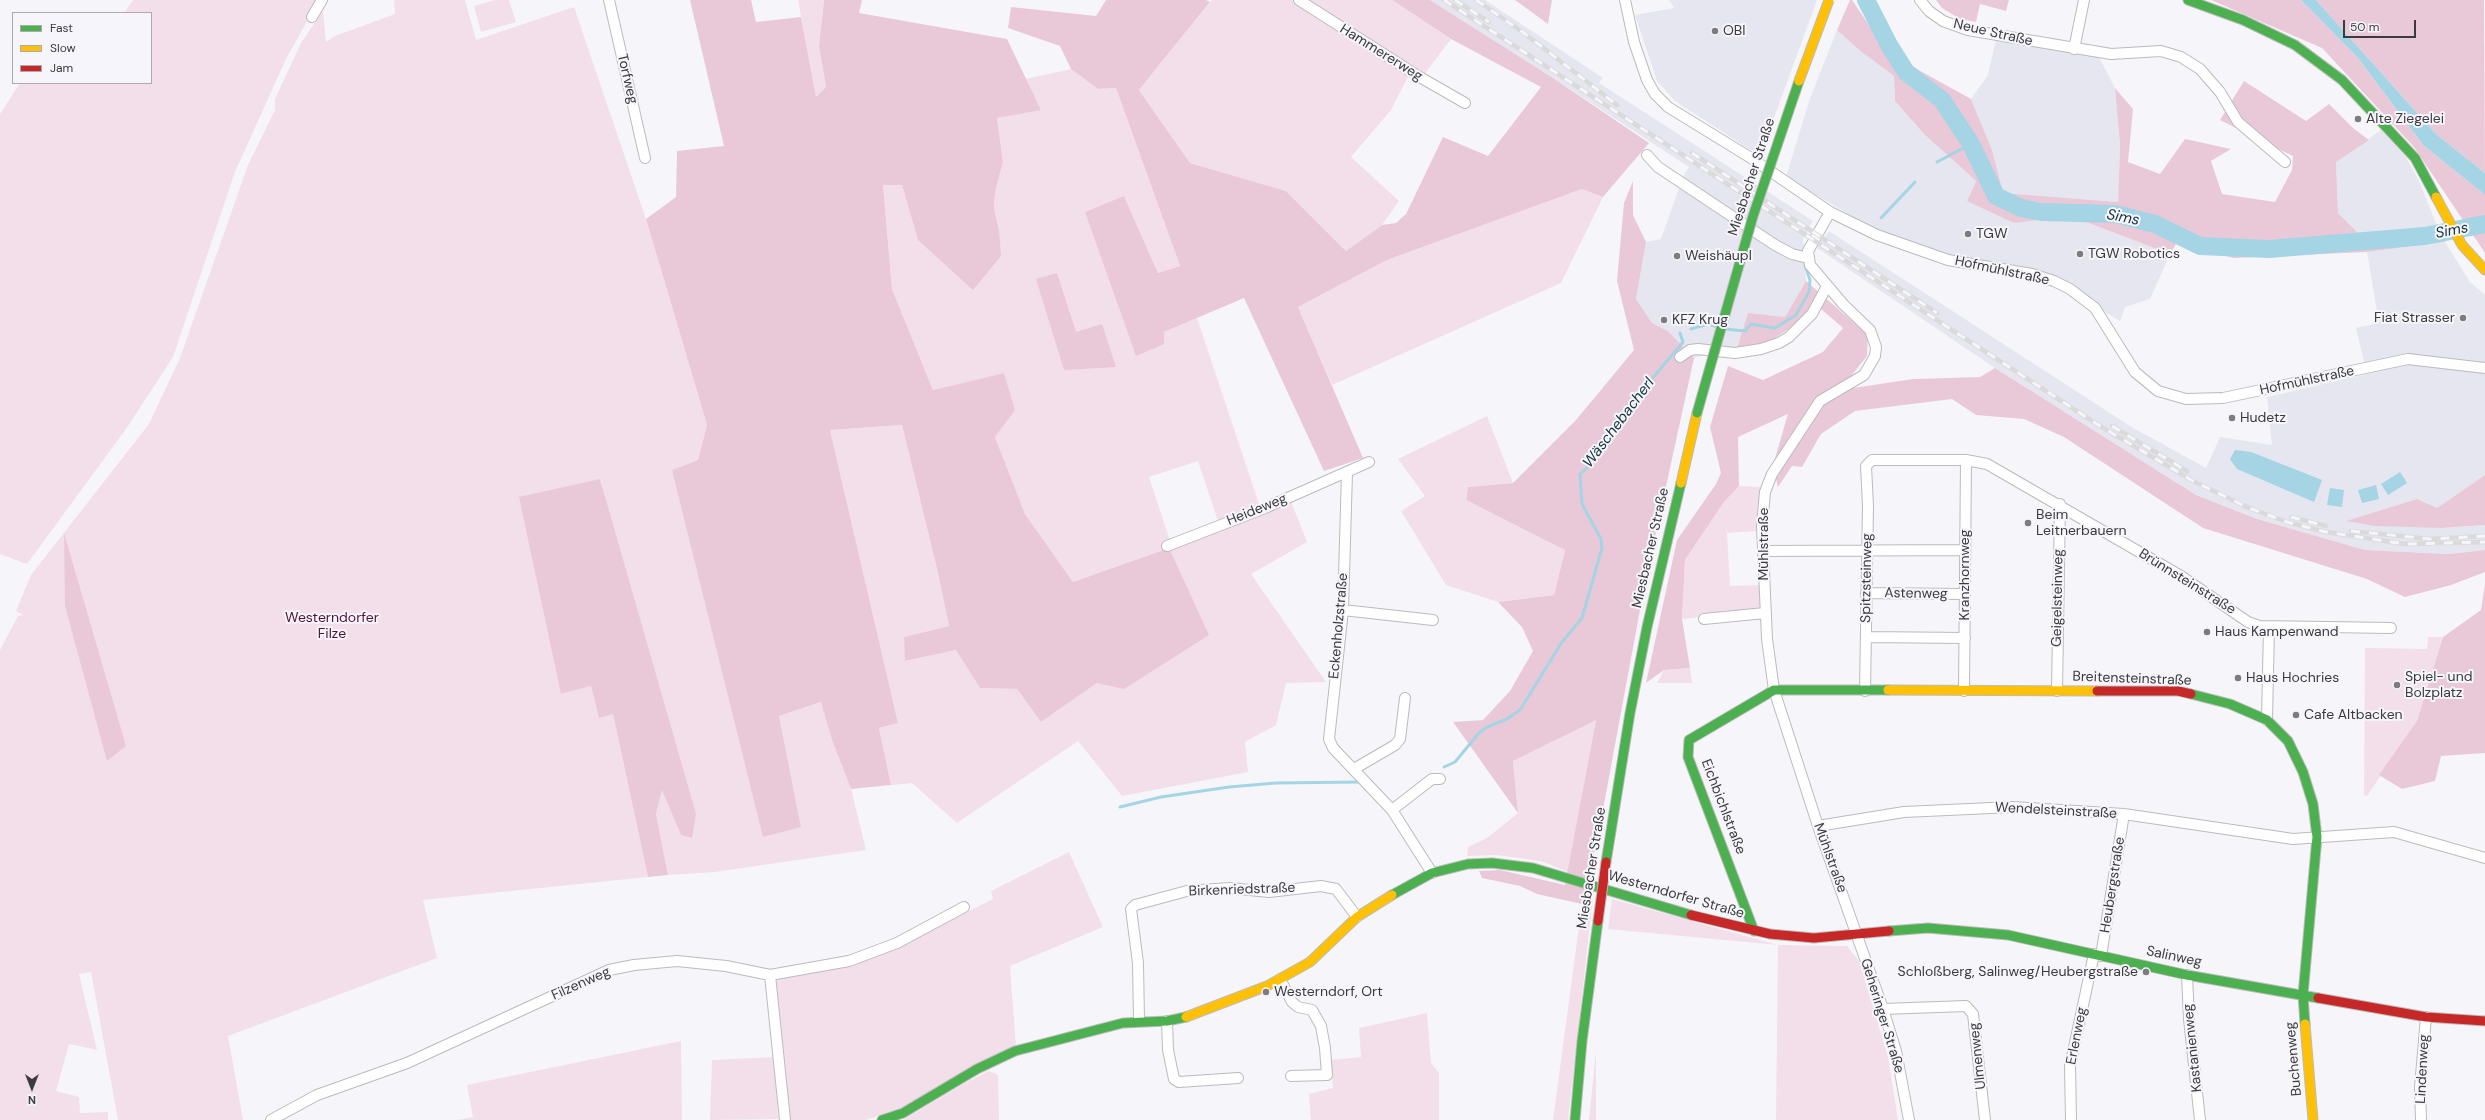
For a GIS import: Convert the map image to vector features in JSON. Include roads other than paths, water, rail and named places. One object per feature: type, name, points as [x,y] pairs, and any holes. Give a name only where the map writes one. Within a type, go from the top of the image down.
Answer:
[{"type":"street","points":[[312,17],[322,0]]},
{"type":"street","name":"Torfweg","points":[[609,0],[645,158]]},
{"type":"street","name":"Hammererweg","points":[[1299,0],[1418,76],[1465,103]]},
{"type":"street","name":"Hofmühlstraße","points":[[1625,0],[1634,42],[1647,80],[1655,94],[1668,107],[1751,158],[1830,212],[1890,241],[1948,260],[2032,274],[2054,281],[2070,289],[2084,299],[2102,318],[2135,372],[2158,391],[2172,397],[2202,400],[2223,398],[2408,359],[2485,368]]},
{"type":"street","name":"Miesbacher Straße","points":[[1575,1120],[1582,1041],[1606,862],[1630,713],[1646,635],[1697,413],[1753,216],[1783,124],[1829,0]]},
{"type":"street","name":"Neue Straße","points":[[1920,0],[1929,11],[1943,21],[1968,30],[2111,54],[2161,51],[2181,57],[2200,69],[2210,80],[2220,92],[2238,122],[2285,162]]},
{"type":"street","points":[[2074,49],[2084,0]]},
{"type":"street","points":[[2188,0],[2243,20],[2294,44],[2342,80],[2415,158],[2462,245],[2485,270]]},
{"type":"street","points":[[1647,155],[1658,167],[1775,245],[1792,254],[1808,258],[1810,247],[1830,212]]},
{"type":"street","name":"Mühlstraße","points":[[1808,258],[1810,265],[1827,286],[1870,330],[1876,347],[1875,356],[1864,375],[1820,401],[1772,474],[1765,492],[1762,526],[1765,613],[1774,690],[1818,826],[1858,936]]},
{"type":"street","points":[[1680,357],[1690,350],[1698,349],[1735,353],[1761,349],[1779,342],[1788,337],[1812,314],[1827,286]]},
{"type":"street","name":"Brünnsteinstraße","points":[[1866,466],[1872,460],[1966,460],[1987,464],[2060,504],[2181,576],[2248,622],[2270,627],[2391,628]]},
{"type":"street","name":"Kranzhornweg","points":[[1964,691],[1966,460]]},
{"type":"street","name":"Heideweg","points":[[1167,546],[1265,508],[1369,462]]},
{"type":"street","name":"Spitzsteinweg","points":[[1865,690],[1867,549],[1866,466]]},
{"type":"street","name":"Eckenholzstraße","points":[[1347,472],[1343,610],[1329,739],[1333,748],[1392,810],[1432,873]]},
{"type":"street","name":"Geigelsteinweg","points":[[2057,691],[2060,504]]},
{"type":"street","points":[[1763,551],[1867,549],[1966,550]]},
{"type":"street","name":"Astenweg","points":[[1866,593],[1965,594]]},
{"type":"street","points":[[1343,610],[1433,620]]},
{"type":"street","points":[[1704,619],[1765,613]]},
{"type":"street","points":[[2267,720],[2270,627]]},
{"type":"street","points":[[1866,637],[1965,638]]},
{"type":"street","name":"Breitensteinstraße","points":[[1774,690],[2178,691],[2230,704],[2267,720],[2288,741],[2303,772],[2313,804],[2317,837],[2303,995]]},
{"type":"street","name":"Eichbichlstraße","points":[[1754,931],[1688,757],[1689,740],[1774,690]]},
{"type":"street","points":[[1354,769],[1395,745],[1400,739],[1405,698]]},
{"type":"street","points":[[1392,810],[1432,779],[1440,779]]},
{"type":"street","name":"Wendelsteinstraße","points":[[1818,826],[1904,812],[2013,807],[2124,814],[2293,839],[2394,832],[2485,858]]},
{"type":"street","name":"Heubergstraße","points":[[2098,955],[2124,814]]},
{"type":"street","name":"Westerndorfer Straße","points":[[882,1120],[903,1112],[977,1069],[1015,1051],[1139,1020],[1167,1021],[1184,1018],[1227,1003],[1280,979],[1310,962],[1357,917],[1393,894],[1432,873],[1468,864],[1492,863],[1532,868],[1679,912],[1754,931],[1814,938],[1858,936]]},
{"type":"street","name":"Birkenriedstraße","points":[[1139,1020],[1138,963],[1131,909],[1135,905],[1187,891],[1230,888],[1268,892],[1321,886],[1336,889],[1357,917]]},
{"type":"street","points":[[785,1120],[770,976],[849,961],[897,942],[964,907]]},
{"type":"street","name":"Salinweg","points":[[1858,936],[1914,928],[1944,929],[2008,936],[2188,975],[2426,1017],[2485,1021]]},
{"type":"street","name":"Geheringer Straße","points":[[1858,936],[1884,1009],[1896,1051],[1909,1120]]},
{"type":"street","name":"Erlenweg","points":[[2071,1120],[2070,1066],[2098,955]]},
{"type":"street","name":"Filzenweg","points":[[271,1120],[317,1095],[407,1062],[609,970],[634,965],[677,961],[726,966],[770,976]]},
{"type":"street","name":"Kastanienweg","points":[[2188,975],[2189,1019],[2200,1120]]},
{"type":"street","points":[[1280,979],[1292,1002],[1298,1007],[1312,1010],[1321,1026],[1325,1048],[1327,1075],[1291,1076]]},
{"type":"street","name":"Buchenweg","points":[[2303,995],[2313,1120]]},
{"type":"street","name":"Ulmenweg","points":[[1884,1009],[1966,1006],[1973,1014],[1985,1120]]},
{"type":"street","name":"Lindenweg","points":[[2421,1120],[2420,1087],[2426,1017]]},
{"type":"street","points":[[1167,1021],[1168,1050],[1174,1079],[1179,1082],[1238,1078]]},
{"type":"water","points":[[2301,0],[2316,0],[2436,134],[2485,173],[2485,195],[2423,145],[2358,58]]},
{"type":"water","points":[[2235,450],[2251,452],[2322,480],[2314,502],[2237,469],[2230,459]]},
{"type":"water","points":[[2400,472],[2407,483],[2388,495],[2381,484]]},
{"type":"water","points":[[2376,485],[2379,499],[2362,503],[2358,490]]},
{"type":"water","points":[[2330,488],[2344,490],[2342,507],[2327,505]]},
{"type":"waterway","name":"Sims","points":[[1866,0],[1889,45],[1906,72],[1942,100],[1971,144],[1996,196],[2021,208],[2041,212],[2115,214],[2155,224],[2200,246],[2269,249],[2425,236],[2485,224]]},
{"type":"waterway","points":[[1937,162],[1971,144]]},
{"type":"waterway","points":[[1881,218],[1915,182]]},
{"type":"waterway","name":"Wäschebacherl","points":[[1725,329],[1745,331],[1751,324],[1775,328],[1796,315],[1809,292],[1810,280],[1805,265]]},
{"type":"waterway","name":"Wäschebacherl","points":[[1691,329],[1708,324],[1718,327]]},
{"type":"waterway","name":"Wäschebacherl","points":[[1444,767],[1455,762],[1479,733],[1487,727],[1507,719],[1520,710],[1562,642],[1582,618],[1602,548],[1601,539],[1582,504],[1580,474],[1594,461],[1598,450],[1612,436],[1624,412],[1683,342],[1680,333]]},
{"type":"waterway","points":[[1120,807],[1161,797],[1229,787],[1276,783],[1360,782]]},
{"type":"railway","points":[[1444,0],[2100,426],[2193,481],[2249,508],[2287,522],[2326,532],[2405,544],[2485,542]]},
{"type":"railway","points":[[1455,0],[1489,22]]},
{"type":"railway","points":[[1476,0],[1524,33],[1617,105]]},
{"type":"railway","points":[[1692,153],[1937,313]]},
{"type":"railway","points":[[2112,426],[2187,471]]},
{"type":"railway","points":[[2291,517],[2326,526]]},
{"type":"railway","points":[[2351,531],[2430,539],[2485,536]]},
{"type":"place","name":"OBI","points":[[1715,31]]},
{"type":"place","name":"Alte Ziegelei","points":[[2358,119]]},
{"type":"place","name":"TGW","points":[[1968,234]]},
{"type":"place","name":"TGW Robotics","points":[[2080,254]]},
{"type":"place","name":"Weishäupl","points":[[1677,256]]},
{"type":"place","name":"Fiat Strasser","points":[[2463,318]]},
{"type":"place","name":"KFZ Krug","points":[[1664,320]]},
{"type":"place","name":"Hudetz","points":[[2232,418]]},
{"type":"place","name":"Beim Leitnerbauern","points":[[2028,523]]},
{"type":"place","name":"Haus Kampenwand","points":[[2207,632]]},
{"type":"place","name":"Haus Hochries","points":[[2238,678]]},
{"type":"place","name":"Spiel- und Bolzplatz","points":[[2397,685]]},
{"type":"place","name":"Cafe Altbacken","points":[[2296,715]]},
{"type":"place","name":"Schloßberg, Salinweg/Heubergstraße","points":[[2146,972]]},
{"type":"place","name":"Westerndorf, Ort","points":[[1266,992]]},
{"type":"park label","name":"Westerndorfer Filze","points":[[332,626]]}]
